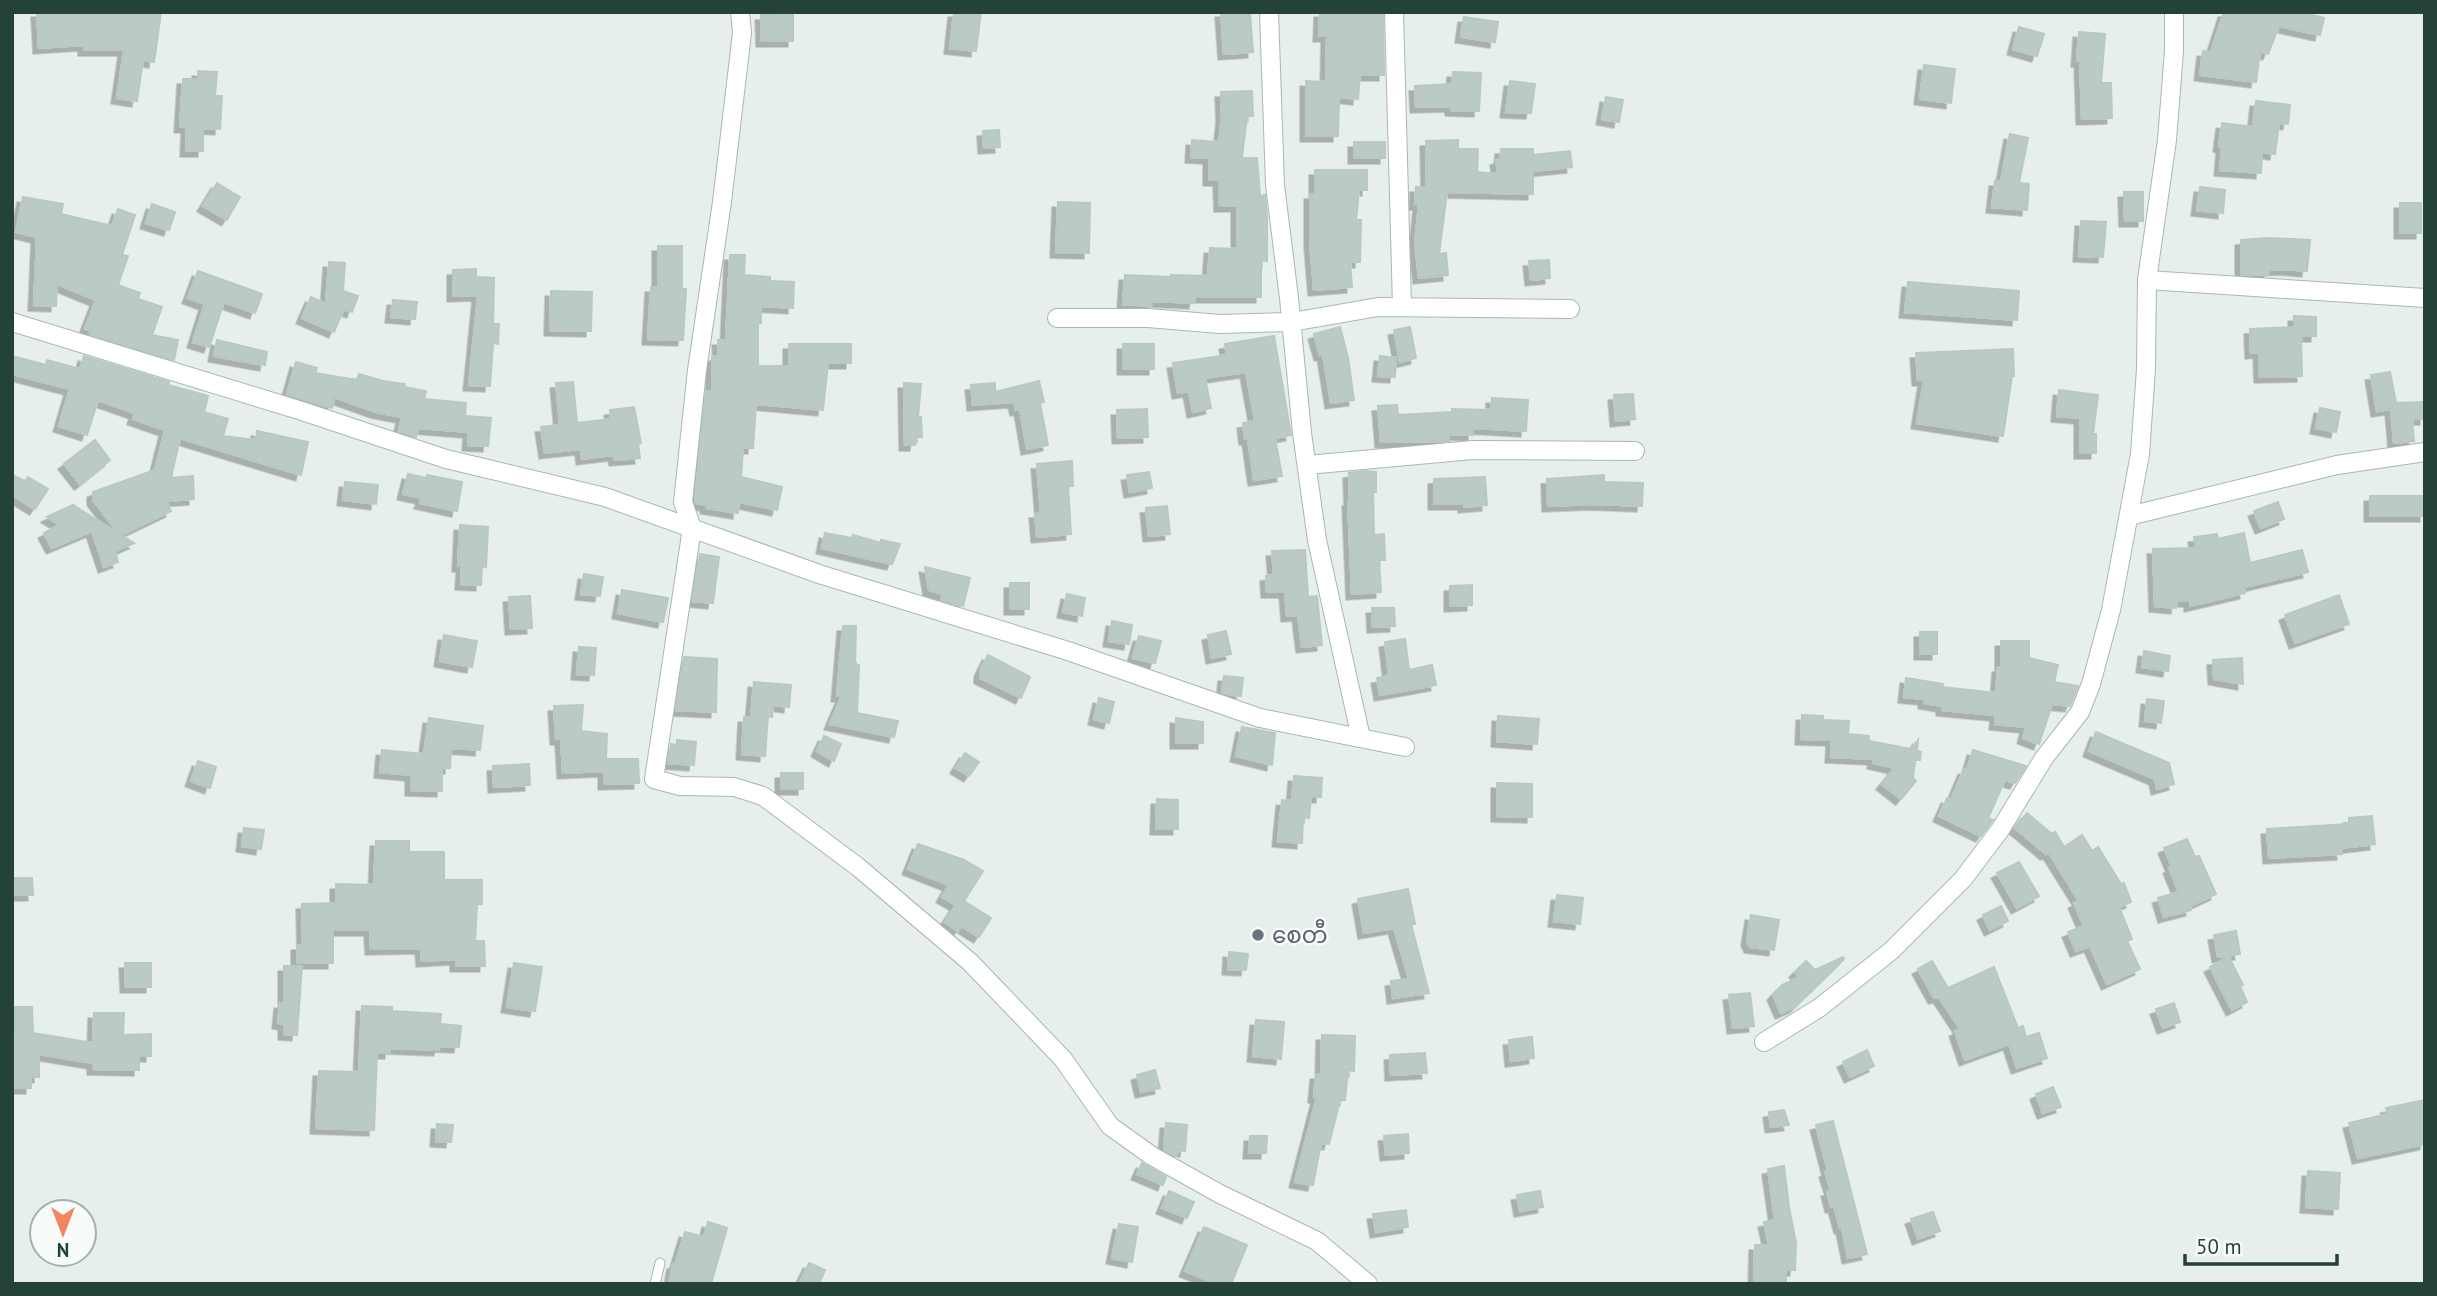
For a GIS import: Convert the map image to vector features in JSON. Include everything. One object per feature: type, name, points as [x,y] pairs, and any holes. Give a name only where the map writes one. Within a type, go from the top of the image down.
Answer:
[{"type":"street","points":[[740,12],[741,33],[722,202],[697,370],[683,502],[692,528],[654,779],[680,786],[734,787],[763,796],[858,867],[970,962],[1063,1059],[1110,1126],[1152,1156],[1220,1194],[1317,1241],[1368,1284]]},
{"type":"street","points":[[1269,12],[1275,185],[1307,465],[1317,540],[1361,738]]},
{"type":"street","points":[[1394,12],[1402,307]]},
{"type":"street","points":[[1764,1042],[1819,1007],[1891,951],[1963,879],[2000,830],[2044,758],[2080,712],[2091,684],[2111,610],[2140,454],[2146,369],[2147,280],[2167,140],[2174,51],[2174,12]]},
{"type":"street","points":[[2147,280],[2425,298]]},
{"type":"street","points":[[1057,318],[1148,318],[1220,324],[1292,322],[1378,307],[1570,309]]},
{"type":"street","points":[[12,322],[302,411],[446,459],[605,497],[819,574],[1068,651],[1260,718],[1405,747]]},
{"type":"street","points":[[1307,465],[1473,450],[1635,451]]},
{"type":"street","points":[[2129,516],[2337,465],[2425,453]]},
{"type":"lane","points":[[655,1284],[660,1263]]},
{"type":"building","points":[[37,12],[161,12],[154,62],[143,60],[137,101],[117,98],[124,50],[84,50],[84,45],[39,48]]},
{"type":"building","points":[[954,12],[981,12],[976,51],[950,48]]},
{"type":"building","points":[[1221,12],[1250,12],[1253,52],[1224,54]]},
{"type":"building","points":[[1320,12],[1383,12],[1384,75],[1360,75],[1358,99],[1339,97],[1338,136],[1306,136],[1306,81],[1326,82],[1327,36],[1319,36]]},
{"type":"building","points":[[2224,12],[2301,12],[2324,18],[2320,35],[2279,26],[2268,54],[2260,51],[2256,82],[2200,75],[2203,51],[2211,52]]},
{"type":"building","points":[[793,14],[793,41],[762,41],[761,15]]},
{"type":"building","points":[[1464,17],[1498,22],[1495,42],[1461,37]]},
{"type":"building","points":[[2019,27],[2044,34],[2037,56],[2013,49]]},
{"type":"building","points":[[2079,32],[2105,34],[2101,83],[2111,83],[2112,118],[2082,119],[2080,61],[2077,61]]},
{"type":"building","points":[[1924,65],[1955,69],[1951,103],[1920,99]]},
{"type":"building","points":[[198,71],[217,72],[215,96],[222,96],[220,129],[203,128],[203,151],[186,151],[187,127],[180,127],[183,79],[198,79]]},
{"type":"building","points":[[1453,72],[1481,73],[1479,111],[1451,110],[1451,106],[1416,107],[1415,86],[1452,84]]},
{"type":"building","points":[[1510,81],[1535,84],[1531,113],[1506,112]]},
{"type":"building","points":[[1252,91],[1253,116],[1247,116],[1242,158],[1257,158],[1260,196],[1265,195],[1267,261],[1261,260],[1261,297],[1195,297],[1194,303],[1152,301],[1151,306],[1123,304],[1125,275],[1208,276],[1210,248],[1237,249],[1237,206],[1220,206],[1219,180],[1209,180],[1209,158],[1191,157],[1192,140],[1219,142],[1221,92]]},
{"type":"building","points":[[1606,97],[1623,100],[1619,122],[1602,119]]},
{"type":"building","points":[[2256,101],[2290,105],[2288,124],[2279,123],[2275,154],[2262,152],[2261,173],[2220,170],[2222,123],[2253,127]]},
{"type":"building","points":[[999,130],[1000,147],[984,148],[983,131]]},
{"type":"building","points":[[2010,134],[2028,138],[2019,183],[2029,184],[2027,210],[1992,207],[1995,181],[2001,181]]},
{"type":"building","points":[[1458,140],[1458,149],[1478,149],[1477,172],[1498,174],[1496,160],[1500,159],[1501,149],[1533,149],[1533,155],[1570,151],[1572,167],[1533,171],[1533,194],[1447,192],[1439,254],[1446,253],[1448,275],[1419,278],[1415,243],[1419,204],[1415,204],[1416,187],[1427,187],[1426,141]]},
{"type":"building","points":[[1354,142],[1385,142],[1385,158],[1354,158]]},
{"type":"building","points":[[1315,170],[1367,170],[1367,190],[1359,190],[1356,220],[1361,220],[1360,262],[1350,262],[1352,287],[1314,290],[1310,194],[1315,194]]},
{"type":"building","points":[[217,183],[240,197],[227,220],[203,206]]},
{"type":"building","points":[[2200,187],[2225,190],[2223,213],[2197,210]]},
{"type":"building","points":[[2124,192],[2143,192],[2143,221],[2125,221]]},
{"type":"building","points":[[23,197],[63,204],[61,214],[112,226],[118,209],[135,215],[122,255],[128,256],[118,285],[140,293],[138,299],[162,307],[152,335],[178,340],[174,360],[90,334],[91,331],[85,329],[96,300],[57,284],[56,306],[34,305],[37,237],[16,232]]},
{"type":"building","points":[[1058,202],[1090,203],[1089,253],[1056,252]]},
{"type":"building","points":[[2400,203],[2421,203],[2421,233],[2400,233]]},
{"type":"building","points":[[152,204],[175,212],[169,230],[146,223]]},
{"type":"building","points":[[2081,221],[2106,222],[2103,257],[2079,256]]},
{"type":"building","points":[[2241,240],[2310,240],[2307,271],[2284,269],[2269,270],[2269,275],[2241,275]]},
{"type":"building","points":[[658,246],[682,246],[682,289],[686,289],[683,340],[648,339],[651,287],[658,287]]},
{"type":"building","points":[[730,255],[745,255],[744,275],[770,277],[770,281],[794,282],[793,308],[761,306],[761,323],[758,323],[758,366],[789,366],[789,344],[851,344],[851,363],[828,363],[823,410],[756,404],[753,448],[743,448],[741,477],[782,487],[777,510],[739,502],[738,513],[706,508],[706,505],[695,501],[706,391],[712,392],[712,356],[719,356],[718,340],[726,340]]},
{"type":"building","points":[[1549,260],[1550,278],[1531,280],[1529,261]]},
{"type":"building","points":[[329,262],[345,263],[343,291],[358,296],[352,312],[344,309],[334,332],[302,318],[311,297],[326,304]]},
{"type":"building","points":[[476,269],[476,277],[494,278],[493,324],[499,324],[498,344],[493,343],[490,386],[469,385],[478,295],[453,296],[453,270]]},
{"type":"building","points":[[198,271],[262,294],[255,313],[224,302],[209,347],[193,342],[205,304],[188,298]]},
{"type":"building","points":[[1908,282],[2019,291],[2017,320],[1905,312]]},
{"type":"building","points":[[551,291],[592,292],[591,331],[550,330]]},
{"type":"building","points":[[393,300],[417,302],[415,319],[391,317]]},
{"type":"building","points":[[2294,316],[2316,317],[2316,336],[2301,336],[2302,376],[2260,377],[2259,352],[2251,353],[2250,329],[2294,327]]},
{"type":"building","points":[[1340,327],[1354,400],[1331,403],[1323,354],[1320,355],[1314,334]]},
{"type":"building","points":[[1410,327],[1416,358],[1400,362],[1394,330]]},
{"type":"building","points":[[1274,336],[1291,435],[1275,438],[1282,476],[1254,480],[1243,423],[1255,421],[1246,372],[1205,378],[1211,408],[1193,412],[1189,391],[1178,393],[1173,363],[1227,355],[1225,344]]},
{"type":"building","points":[[217,340],[267,352],[265,365],[214,356]]},
{"type":"building","points":[[1123,344],[1154,344],[1154,369],[1123,369]]},
{"type":"building","points":[[2013,349],[2014,376],[2003,436],[1917,423],[1924,380],[1918,380],[1916,353]]},
{"type":"building","points":[[12,356],[46,365],[47,360],[80,369],[84,356],[208,396],[204,412],[228,419],[223,436],[256,440],[257,431],[308,442],[301,475],[180,438],[171,478],[193,476],[194,499],[166,501],[171,511],[121,535],[134,543],[115,551],[118,562],[104,567],[92,531],[52,548],[44,533],[60,525],[47,517],[73,505],[120,535],[93,500],[93,492],[155,470],[165,430],[133,419],[135,413],[98,400],[87,435],[59,426],[70,389],[12,374]]},
{"type":"building","points":[[1380,356],[1396,358],[1395,377],[1378,376]]},
{"type":"building","points":[[296,362],[317,368],[315,373],[357,380],[359,374],[426,391],[424,399],[466,403],[465,416],[491,418],[488,446],[468,445],[469,432],[418,428],[416,437],[399,431],[402,417],[376,412],[334,397],[332,408],[287,394]]},
{"type":"building","points":[[2390,372],[2396,403],[2425,402],[2425,419],[2412,419],[2414,441],[2394,443],[2391,409],[2377,411],[2371,375]]},
{"type":"building","points":[[1039,381],[1048,445],[1027,449],[1020,409],[1016,410],[1014,402],[973,405],[971,385],[995,383],[995,392]]},
{"type":"building","points":[[573,382],[577,423],[611,419],[610,410],[634,407],[641,443],[638,444],[640,458],[615,460],[614,455],[582,459],[581,449],[545,453],[541,427],[560,425],[556,383]]},
{"type":"building","points":[[904,383],[921,384],[918,417],[921,417],[922,437],[916,437],[915,445],[905,445]]},
{"type":"building","points":[[2059,390],[2098,395],[2093,434],[2096,434],[2096,453],[2080,453],[2080,418],[2057,416]]},
{"type":"building","points":[[1633,394],[1635,419],[1616,421],[1614,395]]},
{"type":"building","points":[[1492,398],[1528,400],[1526,431],[1473,428],[1473,435],[1449,434],[1449,441],[1381,442],[1378,406],[1397,405],[1398,415],[1452,412],[1452,409],[1491,410]]},
{"type":"building","points":[[2320,408],[2340,412],[2336,432],[2316,428]]},
{"type":"building","points":[[1147,409],[1148,437],[1118,438],[1117,410]]},
{"type":"building","points":[[95,440],[110,460],[80,484],[64,464]]},
{"type":"building","points":[[1072,461],[1073,486],[1068,486],[1071,534],[1037,537],[1035,513],[1041,513],[1037,464]]},
{"type":"building","points":[[1149,472],[1152,488],[1130,492],[1127,475]]},
{"type":"building","points":[[1376,472],[1376,492],[1373,492],[1374,535],[1384,534],[1385,560],[1379,560],[1381,592],[1352,594],[1349,473]]},
{"type":"building","points":[[408,474],[462,482],[457,511],[420,503],[422,498],[403,494]]},
{"type":"building","points":[[12,475],[25,481],[28,477],[48,489],[35,509],[12,495]]},
{"type":"building","points":[[1604,475],[1604,482],[1643,483],[1642,506],[1548,506],[1547,479]]},
{"type":"building","points":[[1485,477],[1487,505],[1464,507],[1464,504],[1434,504],[1434,479]]},
{"type":"building","points":[[345,482],[378,485],[376,504],[343,500]]},
{"type":"building","points":[[2370,496],[2425,496],[2425,516],[2370,516]]},
{"type":"building","points":[[2278,502],[2284,519],[2261,528],[2254,511]]},
{"type":"building","points":[[1167,506],[1170,534],[1149,536],[1146,508]]},
{"type":"building","points":[[460,525],[488,527],[486,567],[482,566],[481,585],[461,584],[462,566],[458,566]]},
{"type":"building","points":[[825,533],[900,544],[892,564],[822,548]]},
{"type":"building","points":[[2244,533],[2250,563],[2302,550],[2308,572],[2244,587],[2245,593],[2190,606],[2190,601],[2177,601],[2176,608],[2155,606],[2153,549],[2196,548],[2194,537],[2217,534],[2218,539]]},
{"type":"building","points":[[1305,550],[1308,597],[1317,596],[1322,645],[1302,647],[1298,615],[1287,616],[1285,592],[1267,592],[1266,576],[1274,575],[1272,551]]},
{"type":"building","points":[[700,554],[719,557],[713,603],[692,601]]},
{"type":"building","points":[[925,567],[970,578],[963,606],[941,600],[943,594],[929,590]]},
{"type":"building","points":[[584,574],[603,577],[600,596],[581,594]]},
{"type":"building","points":[[1010,583],[1029,583],[1029,609],[1010,609]]},
{"type":"building","points":[[1472,585],[1472,605],[1450,606],[1450,586]]},
{"type":"building","points":[[622,590],[668,598],[663,622],[618,613]]},
{"type":"building","points":[[1067,594],[1085,598],[1082,616],[1063,612]]},
{"type":"building","points":[[2339,595],[2349,624],[2295,643],[2285,615]]},
{"type":"building","points":[[530,596],[532,628],[511,629],[509,597]]},
{"type":"building","points":[[1372,608],[1394,608],[1395,626],[1373,627]]},
{"type":"building","points":[[1112,621],[1132,625],[1129,644],[1109,641]]},
{"type":"building","points":[[843,626],[856,626],[855,665],[856,662],[856,665],[859,665],[857,713],[898,721],[894,737],[830,724],[842,696],[837,696]]},
{"type":"building","points":[[1226,631],[1231,654],[1212,658],[1208,635]]},
{"type":"building","points":[[1920,632],[1937,632],[1937,654],[1920,654]]},
{"type":"building","points":[[444,635],[477,641],[472,667],[440,661]]},
{"type":"building","points":[[1139,636],[1161,641],[1155,663],[1133,658]]},
{"type":"building","points":[[1405,639],[1409,670],[1432,665],[1436,685],[1380,695],[1377,678],[1389,676],[1385,642]]},
{"type":"building","points":[[2001,641],[2029,641],[2029,658],[2058,665],[2054,682],[2078,686],[2070,706],[2052,704],[2050,709],[2043,709],[2050,711],[2039,744],[2023,738],[2026,727],[1995,724],[1996,715],[1942,710],[1942,706],[1924,703],[1924,699],[1904,697],[1906,678],[1943,684],[1942,687],[1996,693],[1998,667],[2001,667]]},
{"type":"building","points":[[579,647],[596,648],[594,675],[577,674]]},
{"type":"building","points":[[2144,651],[2170,656],[2168,671],[2142,667]]},
{"type":"building","points":[[988,655],[1030,677],[1021,698],[980,678],[980,671]]},
{"type":"building","points":[[684,657],[717,659],[716,712],[676,710]]},
{"type":"building","points":[[2242,658],[2243,684],[2214,679],[2213,660]]},
{"type":"building","points":[[1224,676],[1243,678],[1241,696],[1222,693]]},
{"type":"building","points":[[754,682],[791,685],[789,707],[773,705],[772,717],[768,716],[765,756],[742,754],[744,717],[751,717]]},
{"type":"building","points":[[1099,698],[1114,702],[1109,723],[1094,719]]},
{"type":"building","points":[[2147,699],[2164,701],[2161,723],[2145,721]]},
{"type":"building","points":[[583,705],[581,731],[607,734],[606,759],[638,759],[639,783],[604,784],[604,771],[563,773],[561,739],[556,739],[554,706]]},
{"type":"building","points":[[1802,715],[1823,716],[1823,720],[1849,721],[1848,734],[1869,736],[1869,741],[1911,749],[1918,740],[1917,751],[1921,752],[1920,760],[1915,760],[1913,778],[1916,781],[1901,799],[1882,784],[1895,768],[1873,763],[1874,759],[1831,757],[1832,740],[1801,739]]},
{"type":"building","points":[[1498,716],[1539,719],[1537,744],[1497,741]]},
{"type":"building","points":[[429,718],[483,726],[480,750],[451,748],[450,768],[442,768],[442,791],[411,790],[411,775],[380,772],[382,750],[424,754]]},
{"type":"building","points":[[1176,718],[1203,722],[1203,743],[1176,743]]},
{"type":"building","points":[[1242,727],[1275,733],[1272,765],[1236,756]]},
{"type":"building","points":[[2096,732],[2169,763],[2174,784],[2157,789],[2155,779],[2089,751]]},
{"type":"building","points":[[824,736],[841,744],[834,761],[817,751]]},
{"type":"building","points":[[677,740],[696,742],[694,765],[668,763],[671,744],[677,745]]},
{"type":"building","points":[[1973,750],[2026,766],[2015,783],[2005,780],[1988,818],[1993,820],[1981,836],[1939,816],[1947,798],[1951,800],[1964,769],[1967,770]]},
{"type":"building","points":[[965,753],[979,762],[969,776],[956,768]]},
{"type":"building","points":[[198,761],[216,767],[210,788],[191,781]]},
{"type":"building","points":[[529,764],[530,785],[494,787],[493,766]]},
{"type":"building","points":[[781,773],[803,773],[803,789],[781,789]]},
{"type":"building","points":[[1294,776],[1322,778],[1321,797],[1311,797],[1309,818],[1303,817],[1302,843],[1278,841],[1282,800],[1292,801]]},
{"type":"building","points":[[1497,783],[1532,784],[1532,817],[1497,816]]},
{"type":"building","points":[[1157,799],[1178,800],[1178,829],[1156,829]]},
{"type":"building","points":[[2027,813],[2052,834],[2055,832],[2064,847],[2082,835],[2092,851],[2098,847],[2121,884],[2124,883],[2131,902],[2119,907],[2132,939],[2127,941],[2140,969],[2107,984],[2090,946],[2076,951],[2068,932],[2084,926],[2074,903],[2079,901],[2049,853],[2046,854],[2015,828]]},
{"type":"building","points":[[2372,816],[2375,844],[2341,848],[2342,854],[2269,858],[2267,829],[2349,824],[2349,818]]},
{"type":"building","points":[[244,828],[264,830],[261,849],[242,846]]},
{"type":"building","points":[[2187,839],[2195,857],[2199,856],[2216,894],[2190,906],[2191,910],[2164,917],[2158,898],[2179,892],[2164,848]]},
{"type":"building","points":[[376,841],[409,841],[409,852],[444,852],[444,880],[482,880],[482,904],[477,904],[475,941],[484,941],[485,966],[456,966],[456,959],[422,961],[421,948],[371,949],[370,930],[333,930],[333,963],[297,963],[297,945],[303,945],[302,904],[336,903],[336,884],[374,885]]},
{"type":"building","points":[[918,844],[964,860],[983,871],[964,901],[991,918],[979,937],[961,926],[958,931],[945,922],[956,905],[942,897],[949,885],[908,869]]},
{"type":"building","points":[[2019,862],[2039,896],[2017,908],[1997,873]]},
{"type":"building","points":[[12,878],[32,878],[33,895],[12,895]]},
{"type":"building","points":[[1408,889],[1415,924],[1411,924],[1429,993],[1393,998],[1391,981],[1409,979],[1394,928],[1364,933],[1358,899]]},
{"type":"building","points":[[1557,895],[1583,898],[1580,924],[1554,921]]},
{"type":"building","points":[[2001,906],[2008,921],[1990,930],[1983,915]]},
{"type":"building","points":[[1751,915],[1779,920],[1774,950],[1750,947],[1747,940]]},
{"type":"building","points":[[2236,931],[2240,954],[2218,957],[2214,935]]},
{"type":"building","points":[[1229,952],[1248,954],[1246,970],[1228,969]]},
{"type":"building","points":[[1843,957],[1844,959],[1795,1007],[1781,1013],[1773,995],[1782,985],[1800,977],[1795,972],[1806,961],[1815,970]]},
{"type":"building","points":[[2229,957],[2243,985],[2240,986],[2247,1002],[2232,1010],[2210,967]]},
{"type":"building","points":[[1932,961],[1948,988],[1994,967],[2018,1028],[2023,1026],[2026,1037],[2039,1033],[2047,1058],[2017,1068],[2009,1044],[1965,1060],[1955,1031],[1960,1029],[1939,997],[1934,998],[1918,969]]},
{"type":"building","points":[[125,963],[151,963],[151,987],[126,987]]},
{"type":"building","points":[[514,963],[542,967],[535,1011],[507,1007]]},
{"type":"building","points":[[284,966],[302,966],[297,1035],[284,1034],[284,1024],[278,1023],[280,1003],[284,1004]]},
{"type":"building","points":[[1750,993],[1754,1026],[1733,1028],[1729,995]]},
{"type":"building","points":[[2174,1003],[2180,1022],[2163,1028],[2156,1009]]},
{"type":"building","points":[[362,1006],[441,1014],[440,1024],[461,1026],[459,1047],[439,1046],[439,1050],[390,1048],[390,1053],[377,1053],[374,1130],[316,1128],[319,1071],[359,1072]]},
{"type":"building","points":[[15,1007],[32,1007],[33,1033],[93,1043],[94,1013],[124,1013],[123,1035],[151,1034],[151,1056],[139,1056],[139,1070],[93,1069],[93,1063],[39,1054],[39,1077],[31,1077],[31,1088],[12,1088],[12,1030],[15,1030]]},
{"type":"building","points":[[1256,1020],[1284,1022],[1281,1059],[1253,1056]]},
{"type":"building","points":[[1322,1035],[1355,1036],[1354,1071],[1348,1070],[1345,1100],[1340,1100],[1329,1144],[1321,1143],[1313,1185],[1295,1182],[1317,1097],[1314,1097],[1316,1074],[1321,1074]]},
{"type":"building","points":[[1532,1037],[1534,1058],[1511,1061],[1509,1040]]},
{"type":"building","points":[[1867,1050],[1874,1066],[1850,1077],[1843,1062]]},
{"type":"building","points":[[1425,1053],[1427,1073],[1391,1075],[1390,1055]]},
{"type":"building","points":[[1155,1070],[1160,1088],[1141,1092],[1137,1075]]},
{"type":"building","points":[[2053,1087],[2061,1107],[2043,1113],[2036,1094]]},
{"type":"building","points":[[2425,1100],[2425,1144],[2358,1158],[2349,1123],[2388,1114],[2386,1108]]},
{"type":"building","points":[[1784,1110],[1789,1125],[1771,1127],[1769,1112]]},
{"type":"building","points":[[1833,1121],[1867,1254],[1848,1258],[1842,1228],[1834,1206],[1831,1207],[1827,1191],[1831,1191],[1825,1172],[1828,1171],[1816,1125]]},
{"type":"building","points":[[1166,1123],[1187,1125],[1185,1151],[1179,1150],[1176,1156],[1164,1150]]},
{"type":"building","points":[[437,1124],[453,1125],[451,1142],[436,1141]]},
{"type":"building","points":[[1408,1134],[1409,1153],[1386,1155],[1384,1136]]},
{"type":"building","points":[[1250,1136],[1267,1136],[1266,1153],[1249,1153]]},
{"type":"building","points":[[1142,1163],[1166,1177],[1163,1185],[1137,1174]]},
{"type":"building","points":[[1784,1166],[1796,1243],[1795,1270],[1786,1270],[1786,1284],[1754,1284],[1755,1245],[1769,1245],[1764,1222],[1775,1220],[1768,1169]]},
{"type":"building","points":[[2308,1171],[2340,1173],[2338,1209],[2306,1207]]},
{"type":"building","points":[[1169,1191],[1194,1202],[1187,1218],[1162,1208]]},
{"type":"building","points":[[1540,1191],[1543,1207],[1520,1211],[1517,1195]]},
{"type":"building","points":[[1406,1210],[1408,1227],[1376,1232],[1373,1214]]},
{"type":"building","points":[[1933,1212],[1940,1231],[1918,1239],[1911,1219]]},
{"type":"building","points":[[708,1222],[727,1228],[711,1284],[669,1284],[685,1232],[704,1237]]},
{"type":"building","points":[[1119,1224],[1138,1227],[1132,1262],[1112,1258]]},
{"type":"building","points":[[1204,1227],[1247,1245],[1231,1284],[1217,1284],[1185,1271]]},
{"type":"building","points":[[809,1263],[825,1270],[819,1284],[799,1284]]},
{"type":"place","name":"စေတီ","points":[[1258,935]]}]
